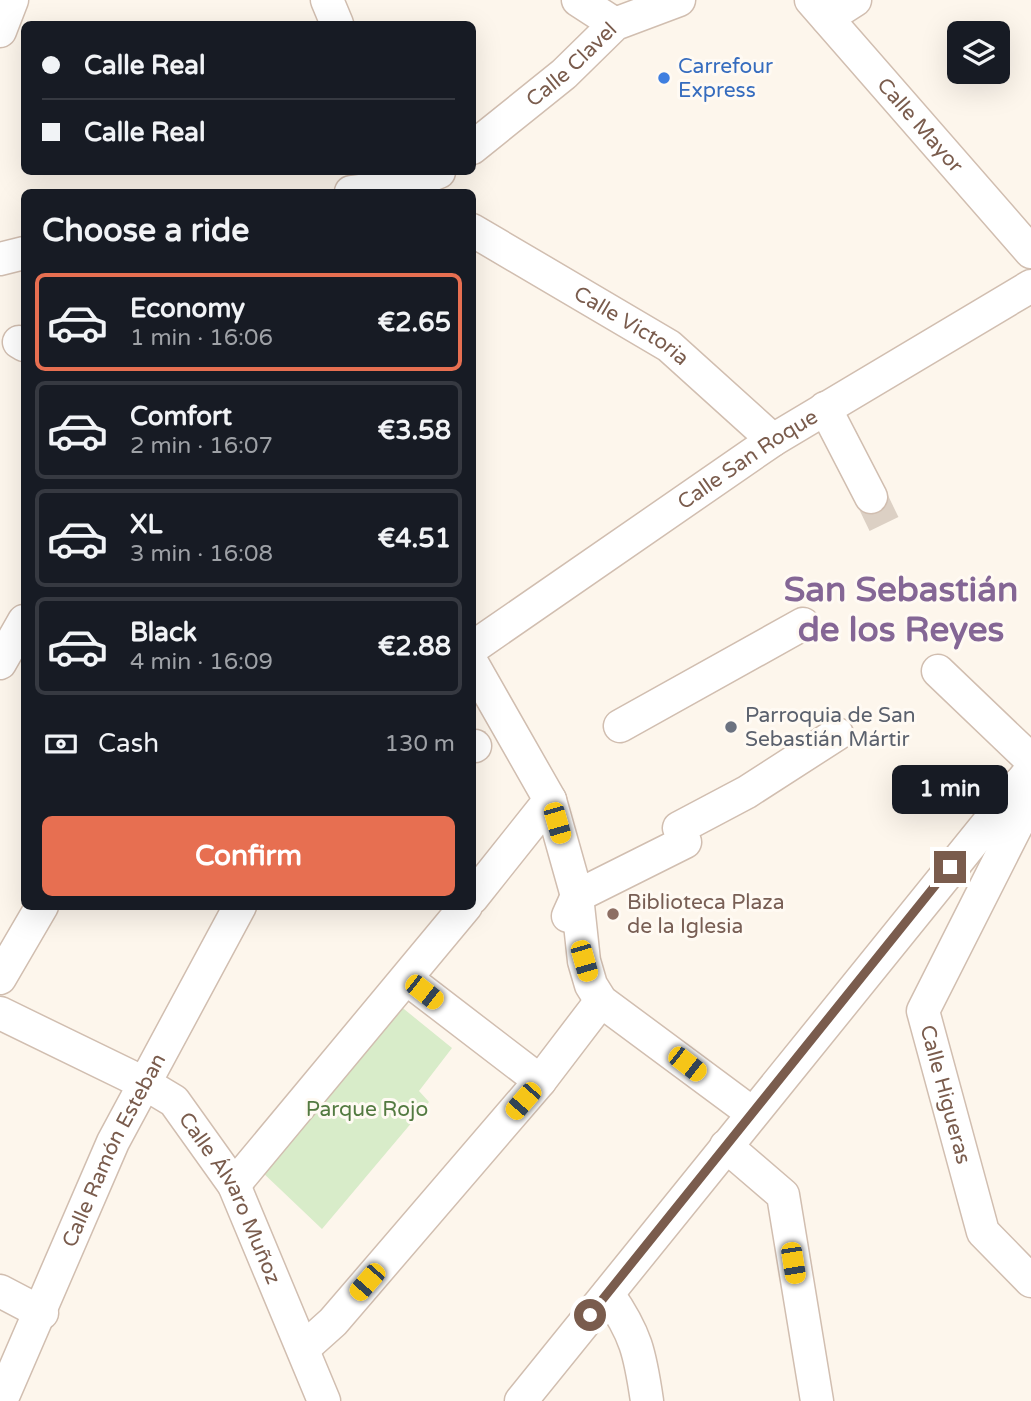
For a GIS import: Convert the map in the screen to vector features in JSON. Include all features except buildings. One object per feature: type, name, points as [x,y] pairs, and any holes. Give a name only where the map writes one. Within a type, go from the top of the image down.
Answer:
[{"type":"street","points":[[0,31],[12,0]]},
{"type":"street","points":[[327,0],[336,21]]},
{"type":"street","points":[[578,0],[615,24]]},
{"type":"street","name":"Calle Clavel","points":[[476,145],[564,74],[615,24],[679,0]]},
{"type":"street","points":[[819,9],[855,0]]},
{"type":"street","name":"Calle Mayor","points":[[819,9],[1031,252]]},
{"type":"street","points":[[378,189],[405,186],[432,175]]},
{"type":"street","name":"Calle Victoria","points":[[476,232],[669,346],[773,440]]},
{"type":"street","points":[[0,258],[21,254]]},
{"type":"street","name":"Calle San Roque","points":[[476,645],[773,440],[1031,286]]},
{"type":"street","points":[[825,408],[871,497]]},
{"type":"street","points":[[620,726],[803,624]]},
{"type":"street","points":[[0,663],[21,626]]},
{"type":"street","points":[[476,670],[550,800],[571,910],[591,985],[601,1000],[752,1113]]},
{"type":"street","points":[[521,1401],[1027,772],[938,671]]},
{"type":"street","points":[[571,910],[685,842],[679,828],[747,792],[837,734]]},
{"type":"street","name":"Calle Higueras","points":[[1027,772],[1024,811],[923,1011],[983,1232],[1031,1281]]},
{"type":"street","points":[[476,893],[550,800]]},
{"type":"street","points":[[0,978],[40,910]]},
{"type":"street","name":"Calle Ramón Esteban","points":[[1,1401],[113,1142],[238,910]]},
{"type":"street","points":[[234,1185],[463,910]]},
{"type":"street","points":[[407,979],[540,1081]]},
{"type":"street","points":[[304,1348],[332,1322],[540,1081],[601,1000]]},
{"type":"street","name":"Calle Álvaro Muñoz","points":[[0,1013],[144,1083],[174,1101],[234,1185],[324,1401]]},
{"type":"street","points":[[726,1146],[783,1195],[817,1401]]},
{"type":"street","points":[[0,1291],[41,1313]]},
{"type":"street","points":[[608,1294],[631,1327],[642,1366],[647,1401]]},
{"type":"green space","name":"Parque Rojo","points":[[399,1005],[452,1048],[419,1091],[429,1102],[322,1229],[260,1170]]},
{"type":"tunnel","points":[[871,497],[884,524]]},
{"type":"place","name":"Carrefour Express","points":[[664,78]]},
{"type":"place","name":"Parroquia de San Sebastián Mártir","points":[[731,727]]},
{"type":"place","name":"Biblioteca Plaza de la Iglesia","points":[[613,914]]},
{"type":"district","name":"San Sebastián de los Reyes","points":[[901,610]]},
{"type":"route","points":[[590,1315],[950,867]]}]
